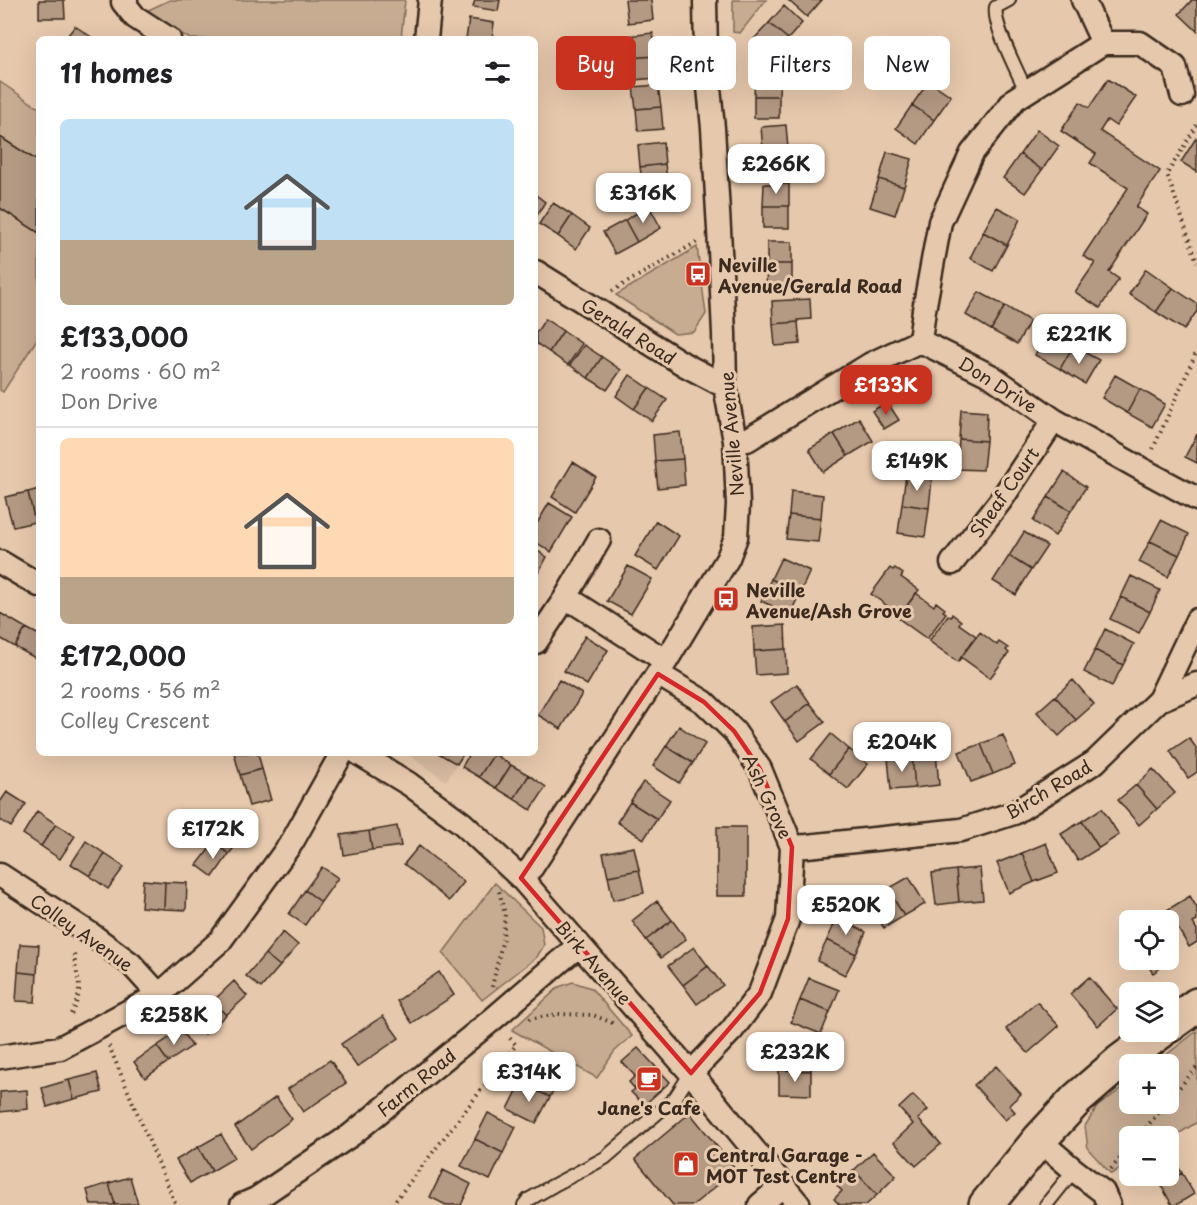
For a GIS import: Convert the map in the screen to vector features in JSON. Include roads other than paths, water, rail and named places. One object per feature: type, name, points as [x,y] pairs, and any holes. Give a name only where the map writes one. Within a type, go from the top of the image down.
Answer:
[{"type":"main road","points":[[1179,1018],[1197,1005]]},
{"type":"main road","points":[[986,1205],[1039,1140],[1077,1099],[1147,1042]]},
{"type":"street","points":[[426,36],[430,0]]},
{"type":"street","name":"Neville Avenue","points":[[514,871],[532,867],[662,668],[729,558],[736,537],[738,504],[735,441],[725,386],[720,229],[706,57],[705,0]]},
{"type":"street","points":[[1083,0],[1103,43]]},
{"type":"street","points":[[121,1],[135,17],[164,36]]},
{"type":"street","points":[[735,441],[747,440],[871,363],[920,341],[940,222],[972,153],[1015,99],[1103,43],[1140,43],[1175,67],[1182,95]]},
{"type":"street","name":"Gerald Road","points":[[538,273],[685,365],[725,386]]},
{"type":"street","name":"Don Drive","points":[[920,341],[992,376],[1054,420],[1197,499]]},
{"type":"street","name":"Sheaf Court","points":[[952,563],[1000,500],[1054,420]]},
{"type":"street","points":[[538,639],[566,597],[599,540]]},
{"type":"street","points":[[0,562],[36,583]]},
{"type":"street","name":"Ash Grove","points":[[566,597],[662,668],[704,702],[734,731],[760,769],[792,847],[788,919],[760,993],[732,1030],[691,1073]]},
{"type":"street","name":"Birch Road","points":[[792,847],[960,830],[1014,813],[1095,762],[1159,700],[1197,620]]},
{"type":"street","points":[[1159,700],[1197,684]]},
{"type":"street","points":[[0,1056],[60,1048],[159,995],[220,941],[292,842],[340,756]]},
{"type":"street","name":"Birk Avenue","points":[[363,756],[409,784],[462,823],[514,871],[691,1073],[799,1205]]},
{"type":"street","name":"Colley Avenue","points":[[0,875],[131,964],[159,995]]},
{"type":"street","name":"Farm Road","points":[[242,1205],[256,1199],[351,1135],[498,1025],[579,945]]},
{"type":"street","points":[[1039,1140],[1103,1192],[1109,1205]]},
{"type":"street","points":[[760,1205],[782,1186]]},
{"type":"lane","points":[[1009,0],[996,7],[994,14],[1026,91]]},
{"type":"lane","points":[[524,1205],[528,1200],[605,1158],[675,1098],[691,1073]]},
{"type":"lane","points":[[1046,1205],[1074,1170]]},
{"type":"place","name":"Neville Avenue/Gerald Road","points":[[698,274]]},
{"type":"place","name":"Neville Avenue/Ash Grove","points":[[726,599]]},
{"type":"place","name":"Jane's Cafe","points":[[649,1079]]},
{"type":"place","name":"Central Garage - MOT Test Centre","points":[[686,1164]]}]
